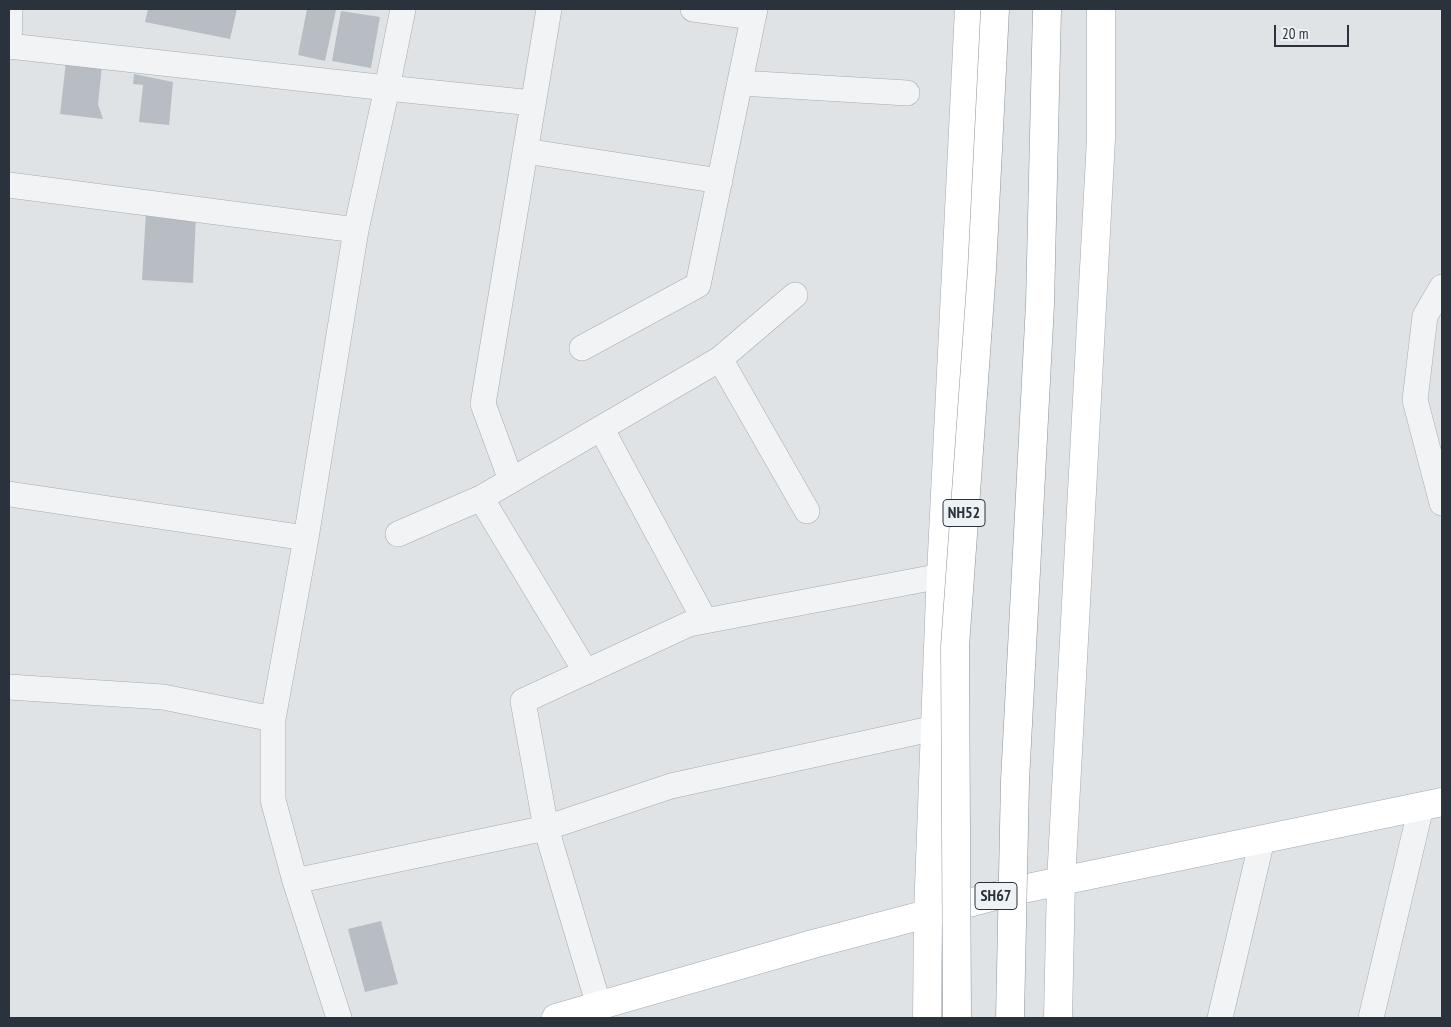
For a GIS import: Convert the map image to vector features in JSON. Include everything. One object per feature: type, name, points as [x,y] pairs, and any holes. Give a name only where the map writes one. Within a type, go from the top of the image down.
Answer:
[{"type":"main road","points":[[927,1018],[928,914],[941,576],[969,9]]},
{"type":"main road","name":"NH52","points":[[957,1018],[955,646],[982,269],[995,9]]},
{"type":"main road","points":[[1010,1018],[1015,780],[1040,304],[1047,9]]},
{"type":"main road","points":[[1058,1018],[1061,882],[1101,139],[1101,9]]},
{"type":"main road","name":"SH67","points":[[556,1018],[813,944],[928,914],[1061,882],[1432,804]]},
{"type":"street","points":[[10,9],[9,46],[533,103]]},
{"type":"street","points":[[340,1018],[295,881],[273,800],[273,720],[306,538],[356,230],[403,9]]},
{"type":"street","points":[[511,480],[483,404],[549,9]]},
{"type":"street","points":[[582,348],[698,285],[754,13],[693,9]]},
{"type":"street","points":[[740,83],[907,93]]},
{"type":"street","points":[[525,151],[720,181]]},
{"type":"street","points":[[9,185],[356,230]]},
{"type":"street","points":[[1442,287],[1425,316],[1415,400],[1442,503]]},
{"type":"street","points":[[398,534],[481,498],[720,359],[795,295]]},
{"type":"street","points":[[720,359],[808,511]]},
{"type":"street","points":[[601,428],[705,621]]},
{"type":"street","points":[[9,494],[306,538]]},
{"type":"street","points":[[481,498],[586,672]]},
{"type":"street","points":[[598,1006],[546,828],[524,701],[689,624],[941,576]]},
{"type":"street","points":[[9,688],[163,697],[273,720]]},
{"type":"street","points":[[295,881],[546,828],[672,786],[935,728]]},
{"type":"street","points":[[1371,1018],[1432,804]]},
{"type":"street","points":[[1220,1018],[1262,840]]},
{"type":"building","points":[[148,9],[237,9],[230,39],[145,22]]},
{"type":"building","points":[[307,9],[336,10],[325,61],[298,55]]},
{"type":"building","points":[[341,11],[380,17],[371,68],[332,61]]},
{"type":"building","points":[[66,62],[102,66],[98,104],[103,119],[60,114]]},
{"type":"building","points":[[134,74],[173,82],[169,125],[139,122],[143,85],[133,84]]},
{"type":"building","points":[[146,212],[196,215],[193,283],[142,280]]},
{"type":"building","points":[[381,921],[398,984],[365,992],[348,929]]}]
